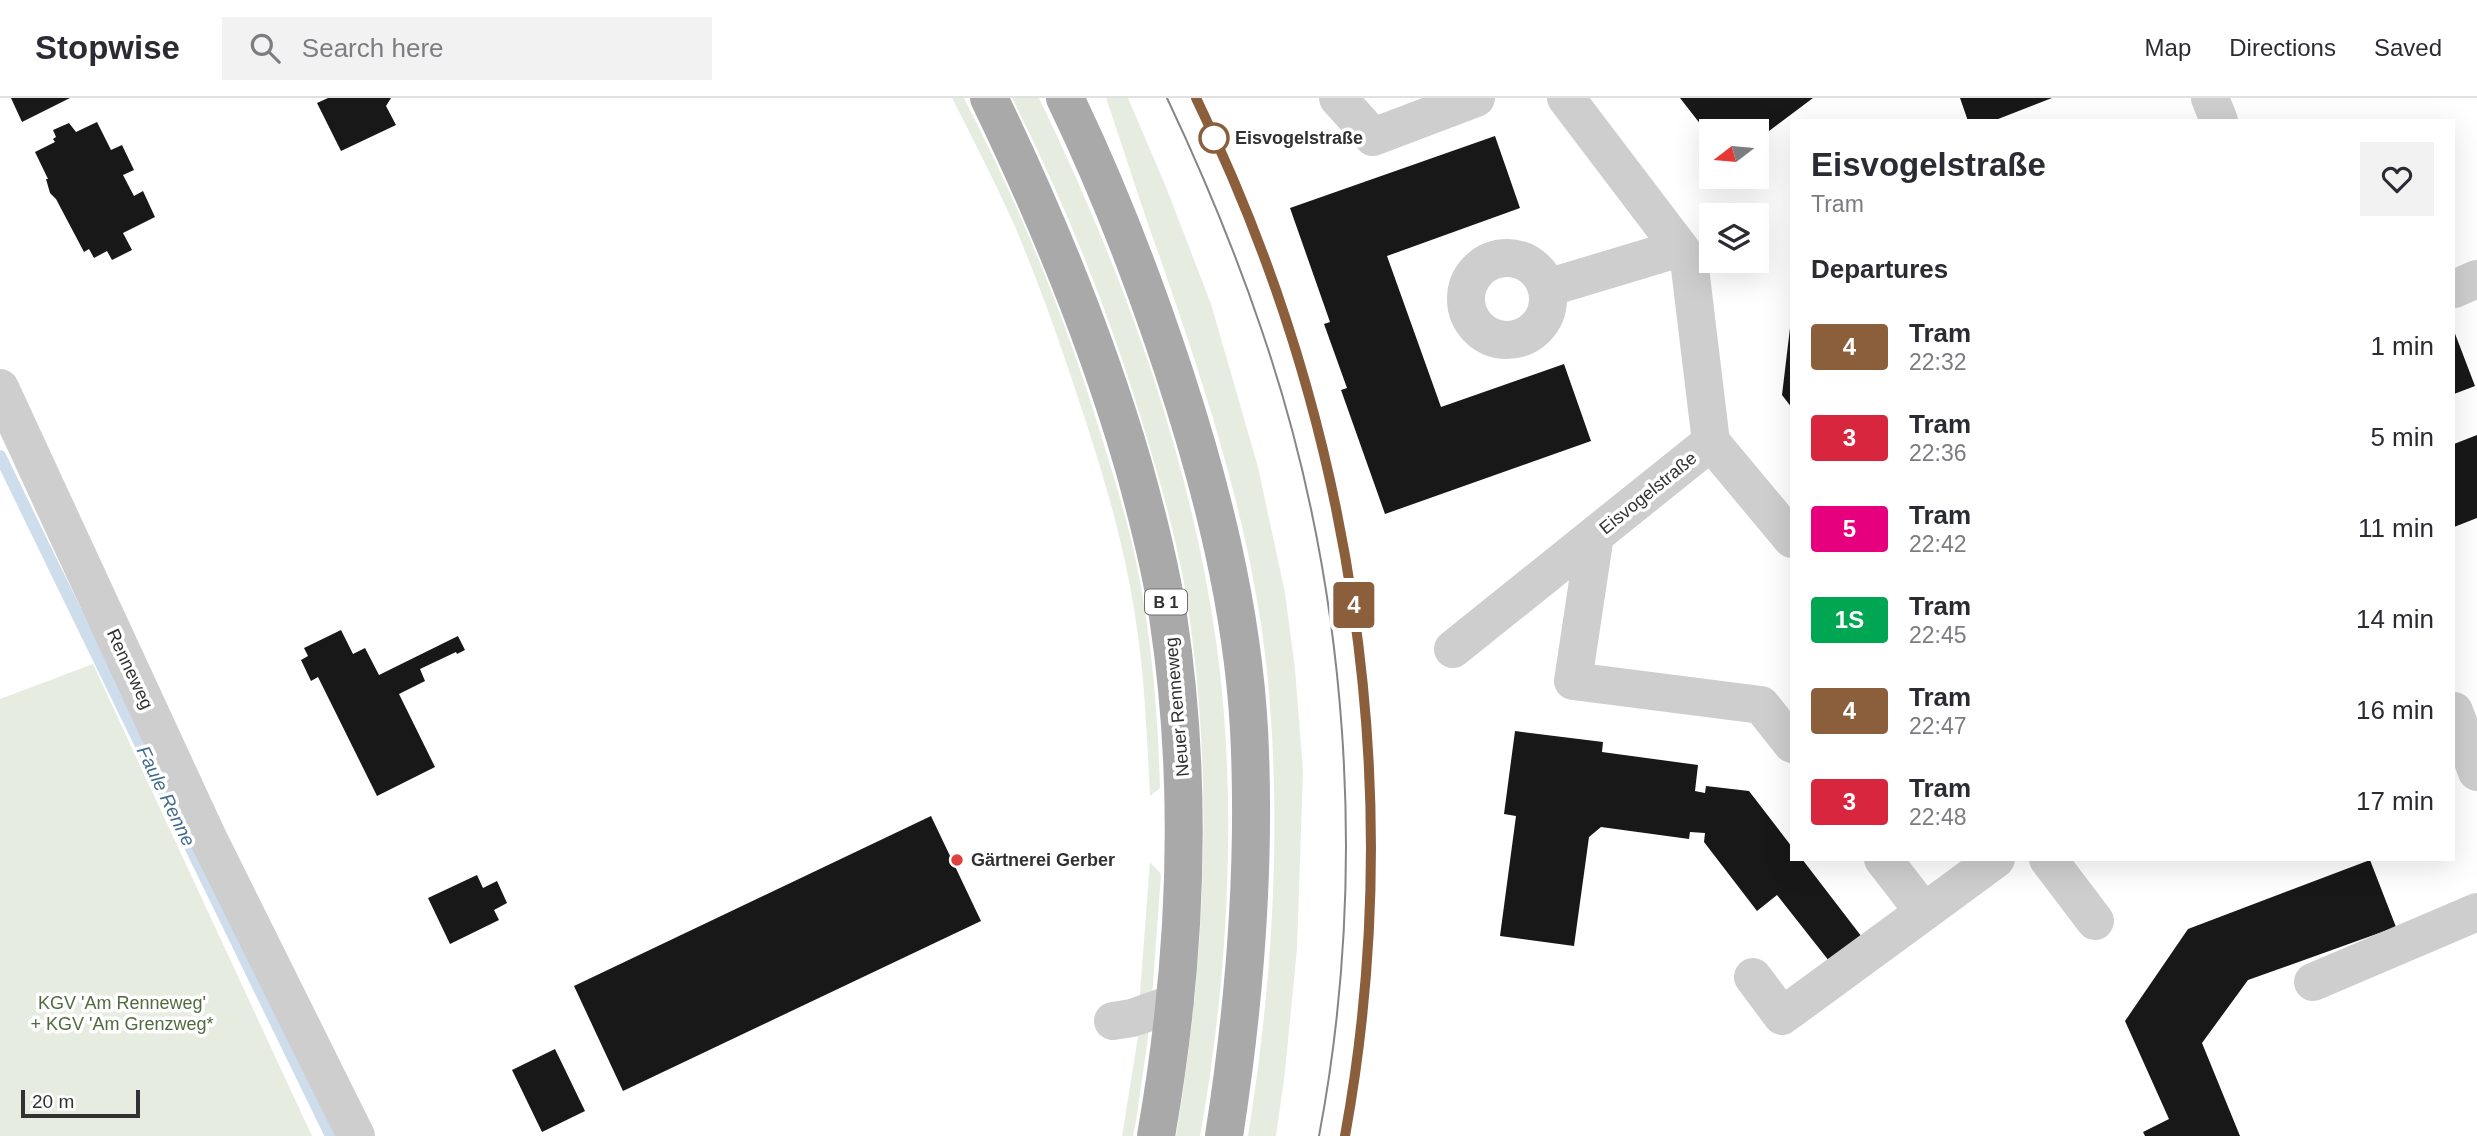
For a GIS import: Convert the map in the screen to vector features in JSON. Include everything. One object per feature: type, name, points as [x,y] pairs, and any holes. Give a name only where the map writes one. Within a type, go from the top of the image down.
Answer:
[{"type":"main road","name":"Neuer Renneweg","points":[[989,98],[1062,258],[1089,330],[1122,428],[1151,529],[1168,614],[1177,684],[1183,778],[1183,876],[1175,1003],[1167,1074],[1156,1136]]},
{"type":"main road","points":[[1065,98],[1100,173],[1151,301],[1213,500],[1236,618],[1248,728],[1251,848],[1243,993],[1224,1136]]},
{"type":"street","points":[[1338,98],[1373,137],[1476,98]]},
{"type":"street","name":"Eisvogelstraße","points":[[1566,98],[1689,260],[1711,442],[1790,536]]},
{"type":"street","points":[[2210,98],[2218,119]]},
{"type":"street","points":[[1547,288],[1680,248]]},
{"type":"street","points":[[2455,289],[2477,279]]},
{"type":"street","name":"Renneweg","points":[[0,388],[208,838],[356,1136]]},
{"type":"street","name":"Eisvogelstraße","points":[[1453,649],[1711,442]]},
{"type":"street","points":[[1595,535],[1573,681],[1761,705],[1790,741]]},
{"type":"street","points":[[2455,714],[2477,772]]},
{"type":"street","points":[[1885,861],[1924,912]]},
{"type":"street","points":[[1754,978],[1782,1016],[1993,861]]},
{"type":"street","points":[[2050,861],[2095,921]]},
{"type":"street","points":[[2313,982],[2477,912]]},
{"type":"street","points":[[1113,1021],[1132,1018],[1175,1003]]},
{"type":"green space","points":[[952,98],[964,98],[1043,270],[1091,403],[1130,534],[1145,612],[1156,712],[1160,788],[1150,796],[1139,644],[1127,570],[1107,492],[1068,367],[1033,270],[1006,206]]},
{"type":"green space","points":[[1012,98],[1039,98],[1099,230],[1150,366],[1190,506],[1205,576],[1223,707],[1228,830],[1223,955],[1210,1077],[1200,1136],[1176,1136],[1194,1000],[1203,862],[1200,725],[1185,589],[1163,494],[1119,350],[1070,222]]},
{"type":"green space","points":[[1106,98],[1128,98],[1211,304],[1258,467],[1285,593],[1295,669],[1303,772],[1297,948],[1276,1136],[1248,1136],[1264,1019],[1273,900],[1274,780],[1266,662],[1259,610],[1237,507],[1209,405]]},
{"type":"green space","name":"KGV 'Am Renneweg' + KGV 'Am Grenzweg*","points":[[93,664],[312,1136],[0,1136],[0,699]]},
{"type":"green space","points":[[1150,862],[1161,874],[1152,998],[1139,1006]]},
{"type":"green space","points":[[1139,1031],[1149,1031],[1136,1121],[1133,1136],[1122,1136]]},
{"type":"building","points":[[11,98],[70,98],[22,122]]},
{"type":"building","points":[[328,98],[391,98],[386,106],[396,125],[341,151],[317,103]]},
{"type":"building","points":[[1680,98],[1813,98],[1769,131],[1769,119],[1699,119],[1699,122]]},
{"type":"building","points":[[1960,98],[2052,98],[1998,119],[1967,119]]},
{"type":"building","points":[[97,122],[111,150],[122,145],[134,170],[123,175],[134,196],[143,191],[155,217],[123,233],[132,250],[112,260],[107,251],[94,258],[89,249],[84,252],[56,199],[50,193],[48,179],[35,152],[55,142],[53,130],[69,123],[76,132]]},
{"type":"building","points":[[1495,136],[1520,208],[1387,256],[1441,407],[1564,364],[1591,441],[1385,514],[1341,390],[1347,388],[1324,324],[1330,322],[1290,208]]},
{"type":"building","points":[[1790,328],[1790,405],[1782,395]]},
{"type":"building","points":[[2455,334],[2475,386],[2455,394]]},
{"type":"building","points":[[2477,435],[2477,518],[2455,527],[2455,444]]},
{"type":"building","points":[[341,630],[353,654],[365,648],[379,675],[458,636],[465,650],[420,669],[425,681],[399,694],[435,767],[377,796],[318,677],[311,681],[301,660],[308,656],[304,648]]},
{"type":"building","points":[[1515,731],[1603,742],[1602,752],[1698,765],[1695,791],[1705,793],[1706,786],[1749,791],[1790,844],[1790,861],[1804,861],[1865,941],[1833,966],[1777,895],[1757,911],[1704,842],[1705,833],[1690,832],[1689,839],[1601,827],[1589,837],[1574,946],[1500,936],[1516,816],[1504,814]]},
{"type":"building","points":[[931,816],[981,921],[623,1091],[574,986]]},
{"type":"building","points":[[2367,861],[2370,861],[2396,927],[2248,980],[2202,1043],[2240,1136],[2145,1136],[2143,1132],[2169,1119],[2125,1021],[2188,929]]},
{"type":"building","points":[[477,875],[483,888],[497,881],[507,903],[494,910],[499,920],[450,944],[428,898]]},
{"type":"building","points":[[555,1049],[585,1111],[542,1132],[512,1070]]},
{"type":"waterway","name":"Faule Renne","points":[[0,456],[331,1136]]},
{"type":"tram line","points":[[1167,98],[1218,213],[1262,331],[1291,428],[1315,527],[1331,628],[1342,730],[1346,833],[1343,935],[1334,1036],[1319,1136]]},
{"type":"tram line","points":[[1196,98],[1250,220],[1294,345],[1329,474],[1353,605],[1368,737],[1371,871],[1364,1004],[1345,1136]]},
{"type":"tram line","name":"4","points":[[1196,98],[1253,229],[1304,376],[1342,533],[1359,637],[1368,749],[1370,902],[1356,1073],[1345,1136]]},
{"type":"place","name":"Eisvogelstraße","points":[[1214,138]]},
{"type":"place","name":"Gärtnerei Gerber","points":[[957,860]]}]
